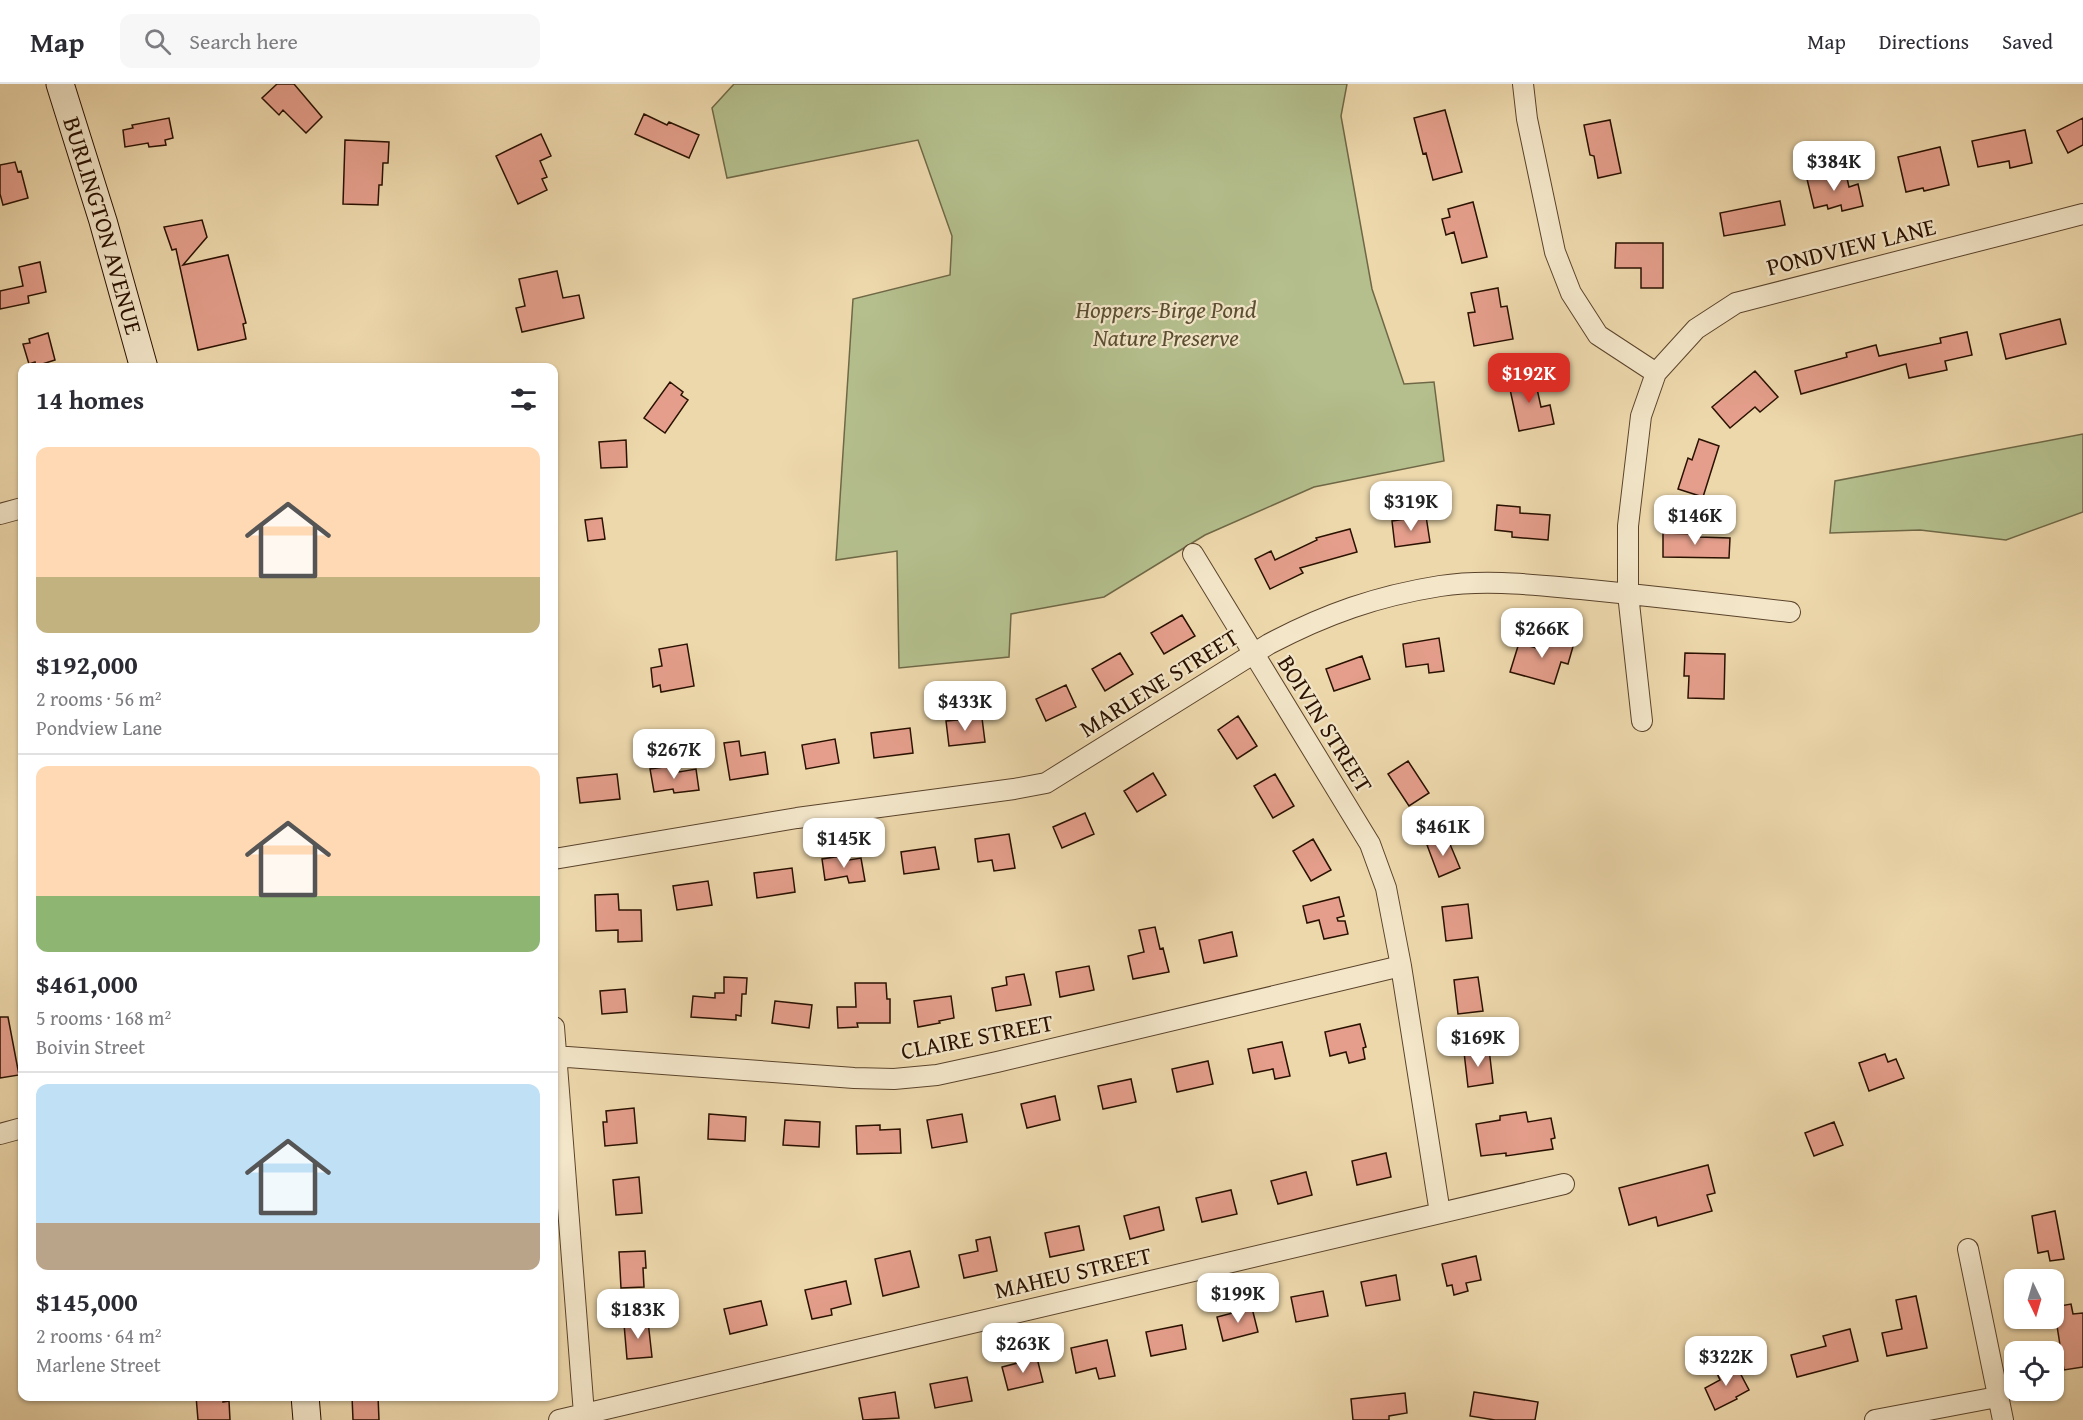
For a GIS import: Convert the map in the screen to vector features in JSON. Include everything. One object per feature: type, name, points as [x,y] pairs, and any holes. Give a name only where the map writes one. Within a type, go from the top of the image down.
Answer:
[{"type":"main road","name":"BURLINGTON AVENUE","points":[[60,84],[103,221],[143,363]]},
{"type":"main road","points":[[305,1401],[307,1420]]},
{"type":"street","points":[[1523,84],[1527,119],[1555,252],[1571,293],[1598,335],[1656,373]]},
{"type":"street","name":"PONDVIEW LANE","points":[[1642,721],[1629,594],[1628,526],[1641,416],[1656,373],[1696,329],[1737,303],[2083,214]]},
{"type":"street","points":[[0,514],[18,509]]},
{"type":"street","name":"BOIVIN STREET","points":[[1193,554],[1370,844],[1386,888],[1401,966],[1440,1213]]},
{"type":"street","name":"MARLENE STREET","points":[[558,858],[797,818],[1046,783],[1252,654],[1305,625],[1341,610],[1402,593],[1442,585],[1476,582],[1528,584],[1790,612]]},
{"type":"street","name":"CLAIRE STREET","points":[[558,1056],[894,1079],[937,1074],[997,1062],[1401,966]]},
{"type":"street","points":[[558,1093],[584,1414]]},
{"type":"street","points":[[0,1134],[18,1129]]},
{"type":"street","name":"MAHEU STREET","points":[[559,1420],[1564,1184]]},
{"type":"street","points":[[1968,1249],[2003,1420]]},
{"type":"street","points":[[1875,1420],[1997,1397]]},
{"type":"green space","name":"Hoppers-Birge Pond Nature Preserve","points":[[734,84],[1347,84],[1341,116],[1372,289],[1404,384],[1434,382],[1444,461],[1314,487],[1205,535],[1104,597],[1011,614],[1009,657],[899,668],[897,551],[836,560],[853,299],[950,275],[952,236],[918,140],[727,178],[712,108]]},
{"type":"green space","points":[[2083,434],[2083,512],[2006,540],[1920,530],[1830,533],[1835,481]]},
{"type":"building","points":[[277,84],[294,84],[322,117],[306,133],[283,110],[279,115],[262,98]]},
{"type":"building","points":[[1445,110],[1462,172],[1433,180],[1426,153],[1423,154],[1414,118]]},
{"type":"building","points":[[644,114],[667,125],[669,122],[699,135],[689,158],[635,134]]},
{"type":"building","points":[[169,118],[173,138],[165,140],[166,145],[149,147],[148,143],[125,147],[123,130],[133,128],[132,125]]},
{"type":"building","points":[[2083,118],[2083,145],[2068,153],[2057,131]]},
{"type":"building","points":[[1610,120],[1621,173],[1598,178],[1594,156],[1590,155],[1584,125]]},
{"type":"building","points":[[2025,130],[2032,163],[2010,168],[2009,161],[1978,167],[1972,141]]},
{"type":"building","points":[[541,134],[551,156],[540,161],[547,177],[542,179],[547,190],[518,204],[496,156]]},
{"type":"building","points":[[345,140],[389,142],[388,163],[383,163],[378,205],[343,204]]},
{"type":"building","points":[[1940,147],[1949,185],[1924,191],[1923,188],[1906,192],[1898,157]]},
{"type":"building","points":[[15,162],[18,172],[21,171],[28,198],[3,205],[0,194],[0,165]]},
{"type":"building","points":[[1834,172],[1835,177],[1846,174],[1849,187],[1858,184],[1863,206],[1842,211],[1841,205],[1828,209],[1827,205],[1814,208],[1807,179]]},
{"type":"building","points":[[1780,201],[1785,225],[1724,236],[1720,213]]},
{"type":"building","points":[[1473,202],[1487,257],[1462,263],[1454,232],[1446,235],[1442,219],[1450,217],[1448,209]]},
{"type":"building","points":[[202,220],[207,237],[183,265],[228,255],[246,323],[243,324],[246,339],[198,350],[176,249],[172,250],[164,227]]},
{"type":"building","points":[[1616,243],[1663,243],[1663,288],[1641,288],[1641,268],[1615,268]]},
{"type":"building","points":[[40,262],[46,292],[28,296],[29,303],[0,309],[0,291],[23,286],[19,267]]},
{"type":"building","points":[[557,271],[563,298],[579,295],[584,318],[522,332],[516,308],[525,306],[519,279]]},
{"type":"building","points":[[1498,288],[1501,307],[1507,306],[1513,339],[1474,346],[1468,313],[1475,312],[1471,293]]},
{"type":"building","points":[[2060,319],[2066,344],[2006,359],[2000,334]]},
{"type":"building","points":[[1967,332],[1972,355],[1945,361],[1947,370],[1909,378],[1906,364],[1801,394],[1795,371],[1847,357],[1846,353],[1876,345],[1879,356],[1941,343],[1940,338]]},
{"type":"building","points":[[48,333],[55,360],[46,363],[29,363],[23,344],[30,343],[29,339]]},
{"type":"building","points":[[1755,371],[1778,397],[1760,412],[1755,407],[1730,428],[1712,407]]},
{"type":"building","points":[[1534,375],[1541,407],[1550,405],[1554,424],[1519,431],[1508,380]]},
{"type":"building","points":[[670,382],[683,392],[681,395],[688,400],[665,433],[644,418]]},
{"type":"building","points":[[1699,439],[1719,446],[1703,497],[1678,489],[1688,458],[1692,460]]},
{"type":"building","points":[[626,440],[627,467],[601,468],[599,442]]},
{"type":"building","points":[[1497,505],[1520,507],[1520,513],[1550,515],[1548,540],[1512,537],[1512,532],[1495,530]]},
{"type":"building","points":[[1426,516],[1430,542],[1395,547],[1392,521]]},
{"type":"building","points":[[602,518],[605,539],[588,541],[585,520]]},
{"type":"building","points":[[1350,529],[1357,552],[1300,568],[1303,573],[1270,589],[1255,559],[1271,551],[1275,560],[1317,540],[1316,538]]},
{"type":"building","points":[[1663,533],[1730,538],[1729,558],[1663,557]]},
{"type":"building","points":[[1182,615],[1195,636],[1164,654],[1151,633]]},
{"type":"building","points":[[1544,634],[1574,643],[1568,664],[1561,662],[1554,684],[1510,672],[1519,643],[1540,649]]},
{"type":"building","points":[[1439,638],[1444,671],[1429,673],[1428,664],[1406,667],[1403,644]]},
{"type":"building","points":[[687,644],[694,686],[661,692],[660,685],[653,687],[651,668],[662,666],[659,649]]},
{"type":"building","points":[[1120,653],[1133,674],[1105,691],[1092,669]]},
{"type":"building","points":[[1685,653],[1725,654],[1724,699],[1688,698],[1689,676],[1684,676]]},
{"type":"building","points":[[1362,656],[1370,679],[1334,691],[1326,669]]},
{"type":"building","points":[[1066,685],[1076,707],[1046,721],[1036,699]]},
{"type":"building","points":[[1238,716],[1257,746],[1237,759],[1218,730]]},
{"type":"building","points":[[982,718],[985,742],[949,746],[946,721]]},
{"type":"building","points":[[910,728],[913,753],[874,758],[871,733]]},
{"type":"building","points":[[835,739],[839,763],[806,769],[802,745]]},
{"type":"building","points":[[739,741],[741,756],[765,752],[768,774],[730,780],[724,743]]},
{"type":"building","points":[[1408,761],[1429,793],[1409,806],[1388,774]]},
{"type":"building","points":[[678,765],[679,772],[696,769],[699,790],[674,793],[673,789],[654,792],[650,769]]},
{"type":"building","points":[[1153,773],[1166,795],[1137,812],[1124,791]]},
{"type":"building","points":[[617,774],[620,799],[580,803],[577,778]]},
{"type":"building","points":[[1275,774],[1294,806],[1273,818],[1254,786]]},
{"type":"building","points":[[1085,813],[1094,834],[1062,848],[1053,827]]},
{"type":"building","points":[[1009,834],[1015,868],[994,871],[992,860],[978,862],[975,839]]},
{"type":"building","points":[[1447,837],[1460,868],[1439,877],[1427,845]]},
{"type":"building","points":[[1313,839],[1331,870],[1311,881],[1293,851]]},
{"type":"building","points":[[935,847],[939,869],[904,874],[901,852]]},
{"type":"building","points":[[848,855],[849,860],[861,858],[865,881],[849,883],[847,876],[825,880],[822,859]]},
{"type":"building","points":[[792,868],[795,892],[757,898],[754,873]]},
{"type":"building","points":[[708,881],[712,905],[677,910],[673,886]]},
{"type":"building","points":[[618,894],[619,910],[641,910],[642,941],[618,942],[618,930],[596,931],[595,895]]},
{"type":"building","points":[[1339,897],[1344,916],[1337,918],[1338,921],[1345,921],[1348,934],[1324,939],[1319,920],[1307,923],[1303,906]]},
{"type":"building","points":[[1468,904],[1472,938],[1446,941],[1442,907]]},
{"type":"building","points":[[1155,927],[1169,972],[1133,979],[1128,956],[1144,952],[1139,930]]},
{"type":"building","points":[[1232,932],[1237,956],[1204,963],[1199,940]]},
{"type":"building","points":[[1089,966],[1094,990],[1060,997],[1056,972]]},
{"type":"building","points":[[1024,974],[1031,1005],[996,1011],[992,988],[1007,985],[1006,977]]},
{"type":"building","points":[[724,977],[747,978],[746,994],[742,994],[741,1016],[736,1015],[736,1020],[691,1017],[693,996],[715,998],[715,993],[724,993]]},
{"type":"building","points":[[1478,977],[1483,1011],[1458,1014],[1454,980]]},
{"type":"building","points":[[855,983],[886,983],[887,999],[890,999],[890,1023],[857,1023],[858,1027],[838,1028],[837,1007],[856,1007]]},
{"type":"building","points":[[625,989],[627,1012],[602,1014],[600,991]]},
{"type":"building","points":[[951,996],[954,1018],[918,1027],[914,1001]]},
{"type":"building","points":[[775,1001],[812,1005],[809,1028],[772,1023]]},
{"type":"building","points":[[0,1017],[8,1017],[18,1075],[0,1078]]},
{"type":"building","points":[[1360,1024],[1366,1047],[1363,1048],[1365,1059],[1349,1063],[1346,1052],[1330,1056],[1325,1032]]},
{"type":"building","points":[[1282,1042],[1290,1076],[1275,1079],[1273,1069],[1253,1073],[1248,1049]]},
{"type":"building","points":[[1489,1049],[1493,1083],[1468,1087],[1464,1052]]},
{"type":"building","points":[[1885,1054],[1888,1062],[1896,1059],[1904,1078],[1869,1091],[1859,1063]]},
{"type":"building","points":[[1208,1061],[1213,1084],[1177,1092],[1172,1069]]},
{"type":"building","points":[[1131,1079],[1136,1102],[1103,1109],[1098,1086]]},
{"type":"building","points":[[1055,1096],[1060,1120],[1027,1128],[1021,1104]]},
{"type":"building","points":[[634,1108],[637,1143],[605,1146],[603,1122],[607,1122],[606,1111]]},
{"type":"building","points":[[1526,1112],[1528,1122],[1551,1118],[1555,1138],[1551,1139],[1553,1149],[1506,1156],[1506,1153],[1481,1156],[1476,1124],[1500,1120],[1500,1116]]},
{"type":"building","points":[[709,1114],[746,1117],[745,1141],[708,1139]]},
{"type":"building","points":[[962,1114],[967,1142],[932,1148],[927,1120]]},
{"type":"building","points":[[785,1120],[820,1122],[819,1147],[783,1145]]},
{"type":"building","points":[[1834,1122],[1843,1145],[1814,1156],[1805,1133]]},
{"type":"building","points":[[880,1125],[880,1130],[900,1129],[901,1153],[857,1154],[856,1126]]},
{"type":"building","points":[[1386,1153],[1391,1177],[1357,1185],[1352,1161]]},
{"type":"building","points":[[1708,1165],[1715,1193],[1707,1195],[1712,1211],[1658,1226],[1656,1217],[1629,1225],[1619,1188]]},
{"type":"building","points":[[1306,1172],[1312,1195],[1278,1204],[1271,1181]]},
{"type":"building","points":[[639,1177],[642,1213],[616,1215],[613,1180]]},
{"type":"building","points":[[1231,1190],[1237,1214],[1202,1222],[1196,1198]]},
{"type":"building","points":[[1159,1207],[1164,1230],[1130,1239],[1124,1216]]},
{"type":"building","points":[[2055,1211],[2064,1259],[2050,1261],[2048,1251],[2038,1253],[2032,1216]]},
{"type":"building","points":[[1079,1226],[1084,1250],[1050,1257],[1045,1233]]},
{"type":"building","points":[[990,1237],[997,1271],[964,1278],[959,1255],[978,1251],[976,1240]]},
{"type":"building","points":[[645,1251],[644,1287],[621,1288],[619,1252]]},
{"type":"building","points":[[910,1251],[919,1287],[883,1296],[875,1259]]},
{"type":"building","points":[[1476,1256],[1481,1280],[1466,1283],[1468,1291],[1454,1295],[1452,1285],[1447,1286],[1442,1264]]},
{"type":"building","points":[[1396,1275],[1400,1300],[1366,1306],[1361,1282]]},
{"type":"building","points":[[846,1281],[851,1304],[831,1309],[832,1315],[812,1319],[805,1290]]},
{"type":"building","points":[[1323,1291],[1328,1316],[1296,1322],[1291,1297]]},
{"type":"building","points":[[1916,1296],[1927,1348],[1887,1356],[1882,1333],[1902,1329],[1896,1300]]},
{"type":"building","points":[[761,1301],[767,1325],[730,1334],[724,1309]]},
{"type":"building","points":[[2071,1304],[2073,1314],[2083,1313],[2083,1367],[2064,1370],[2064,1341],[2059,1341],[2057,1329],[2064,1329],[2064,1305]]},
{"type":"building","points":[[1252,1308],[1258,1332],[1223,1341],[1217,1317]]},
{"type":"building","points":[[648,1321],[652,1357],[627,1359],[624,1324]]},
{"type":"building","points":[[1182,1325],[1186,1349],[1151,1356],[1146,1332]]},
{"type":"building","points":[[1850,1329],[1858,1361],[1797,1377],[1791,1355],[1826,1346],[1823,1336]]},
{"type":"building","points":[[1107,1340],[1115,1376],[1099,1379],[1096,1368],[1076,1373],[1071,1348]]},
{"type":"building","points":[[1037,1358],[1043,1382],[1008,1390],[1002,1367]]},
{"type":"building","points":[[1730,1362],[1735,1373],[1739,1371],[1749,1390],[1715,1410],[1705,1388],[1720,1380],[1715,1369]]},
{"type":"building","points":[[967,1377],[972,1401],[935,1408],[930,1384]]},
{"type":"building","points":[[895,1392],[899,1418],[863,1420],[859,1398]]},
{"type":"building","points":[[1474,1392],[1538,1402],[1535,1420],[1495,1420],[1470,1416]]},
{"type":"building","points":[[1405,1393],[1407,1413],[1389,1416],[1389,1420],[1353,1420],[1351,1399]]},
{"type":"building","points":[[196,1401],[229,1401],[230,1420],[198,1420]]},
{"type":"building","points":[[352,1401],[378,1401],[379,1420],[353,1420]]}]
